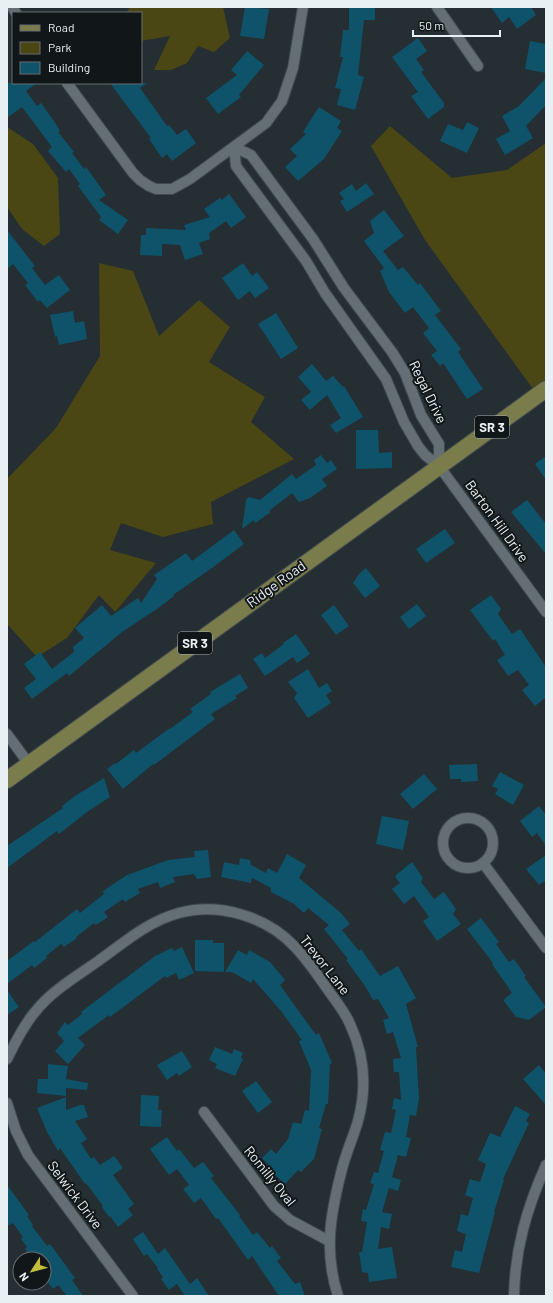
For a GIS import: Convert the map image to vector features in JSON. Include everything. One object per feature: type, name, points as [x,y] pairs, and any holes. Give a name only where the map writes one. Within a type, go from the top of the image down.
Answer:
[{"type":"main road","name":"Ridge Road","points":[[7,780],[546,389]]},
{"type":"street","points":[[68,84],[133,173],[149,186],[172,189],[190,180],[266,123],[282,101],[293,68],[303,7]]},
{"type":"street","points":[[437,7],[478,66]]},
{"type":"street","points":[[234,147],[236,166],[306,261],[325,293],[386,379],[404,422],[418,446],[425,456],[439,466]]},
{"type":"street","name":"Regal Drive","points":[[234,147],[251,155],[312,239],[344,288],[392,352],[405,373],[421,415],[439,444],[439,466]]},
{"type":"street","points":[[353,331],[368,320]]},
{"type":"street","name":"Barton Hill Drive","points":[[439,466],[546,612]]},
{"type":"street","points":[[7,734],[29,764]]},
{"type":"street","points":[[461,818],[469,818],[478,820],[485,824],[488,828],[493,840],[492,849],[489,857],[483,863],[476,867],[460,867],[447,857],[443,843],[444,835],[447,828],[453,822],[461,818]]},
{"type":"street","points":[[483,863],[546,948]]},
{"type":"street","name":"Trevor Lane","points":[[7,1060],[28,1022],[35,1012],[52,995],[142,929],[160,920],[180,912],[210,909],[228,911],[251,917],[279,932],[308,962],[343,1012],[350,1023],[362,1061],[364,1082],[362,1101],[358,1121],[341,1172],[332,1215],[329,1241],[331,1268],[338,1296]]},
{"type":"street","name":"Selwick Drive","points":[[7,1103],[16,1131],[28,1155],[133,1296]]},
{"type":"street","name":"Romilly Oval","points":[[204,1112],[274,1206],[290,1220],[329,1241]]},
{"type":"street","points":[[514,1296],[516,1260],[526,1217],[532,1196],[546,1165]]},
{"type":"green space","points":[[130,7],[223,7],[230,38],[214,52],[198,46],[187,63],[171,70],[154,70],[170,36],[142,41],[142,12],[127,12]]},
{"type":"green space","points":[[390,126],[452,178],[507,170],[546,143],[546,379],[533,389],[425,240],[371,146]]},
{"type":"green space","points":[[7,127],[33,144],[58,178],[60,234],[44,246],[22,229],[7,207]]},
{"type":"green space","points":[[99,263],[133,271],[159,336],[199,300],[230,327],[209,362],[265,397],[251,422],[294,459],[211,502],[213,524],[163,537],[121,523],[110,550],[156,563],[115,612],[99,595],[67,638],[37,657],[7,624],[7,479],[56,428],[100,356]]},
{"type":"building","points":[[245,7],[269,9],[264,39],[240,36]]},
{"type":"building","points":[[349,7],[375,7],[375,20],[364,20],[358,75],[364,77],[355,110],[337,105],[341,89],[335,88],[343,57],[340,57],[343,30],[349,30]]},
{"type":"building","points":[[491,7],[531,7],[536,15],[517,29],[509,17],[502,23]]},
{"type":"building","points":[[418,38],[427,51],[416,59],[424,70],[421,72],[444,103],[444,107],[428,119],[411,96],[418,92],[392,57]]},
{"type":"building","points":[[530,41],[546,44],[546,73],[525,69]]},
{"type":"building","points":[[247,51],[264,65],[239,95],[241,97],[218,114],[206,98],[237,75],[231,70]]},
{"type":"building","points":[[546,78],[546,105],[526,126],[533,138],[505,155],[496,139],[510,131],[502,116],[519,106]]},
{"type":"building","points":[[7,83],[36,84],[26,91],[37,106],[41,103],[60,131],[58,132],[74,152],[72,153],[84,169],[86,167],[106,195],[99,200],[128,220],[118,234],[99,220],[101,217],[78,186],[80,184],[69,169],[66,172],[48,151],[52,147],[22,107],[7,118]]},
{"type":"building","points":[[147,83],[140,88],[167,126],[169,125],[177,135],[186,129],[196,143],[172,161],[167,154],[162,158],[149,139],[151,138],[111,84]]},
{"type":"building","points":[[319,107],[341,121],[337,128],[342,131],[324,159],[298,181],[285,167],[297,156],[290,149],[306,134],[303,132]]},
{"type":"building","points":[[467,122],[479,128],[467,153],[440,141],[448,124],[463,130]]},
{"type":"building","points":[[366,183],[374,194],[347,212],[340,201],[344,199],[339,193],[352,184],[356,191]]},
{"type":"building","points":[[229,194],[246,217],[231,228],[226,221],[209,233],[210,239],[199,243],[203,254],[185,260],[180,245],[162,244],[162,256],[140,255],[141,235],[146,235],[146,228],[186,230],[184,225],[210,217],[204,209],[220,198],[222,200]]},
{"type":"building","points":[[384,210],[404,236],[383,251],[398,270],[403,267],[418,285],[420,283],[441,311],[435,315],[461,349],[458,352],[483,389],[467,399],[443,363],[440,366],[431,355],[437,351],[423,333],[429,328],[413,307],[405,313],[389,292],[380,271],[384,268],[364,241],[374,233],[370,221]]},
{"type":"building","points":[[7,230],[35,266],[32,268],[45,285],[59,275],[70,290],[47,308],[40,300],[38,302],[25,285],[28,283],[13,264],[7,269]]},
{"type":"building","points":[[243,263],[252,276],[257,272],[269,288],[255,298],[250,291],[238,300],[222,278]]},
{"type":"building","points":[[73,311],[75,323],[84,321],[87,339],[59,345],[57,336],[55,337],[50,315]]},
{"type":"building","points":[[276,313],[298,348],[281,359],[258,324]]},
{"type":"building","points":[[312,364],[326,381],[333,376],[343,387],[344,386],[363,417],[336,433],[330,425],[341,418],[327,395],[310,410],[301,400],[311,392],[298,377]]},
{"type":"building","points":[[356,430],[378,430],[379,453],[392,452],[392,468],[356,469]]},
{"type":"building","points":[[321,455],[327,463],[331,460],[337,469],[322,479],[327,486],[310,498],[299,502],[292,493],[269,511],[271,512],[255,523],[254,520],[242,529],[246,500],[249,497],[260,500],[292,474],[296,479],[316,465],[314,460]]},
{"type":"building","points":[[546,456],[546,480],[535,464]]},
{"type":"building","points":[[527,500],[546,524],[546,554],[511,512]]},
{"type":"building","points":[[445,529],[455,543],[426,563],[416,549]]},
{"type":"building","points":[[234,530],[244,544],[173,595],[174,596],[157,609],[122,632],[69,676],[67,673],[32,699],[24,688],[36,679],[24,664],[40,652],[52,669],[74,652],[73,647],[84,638],[75,628],[102,605],[111,616],[138,598],[141,603],[157,579],[154,575],[186,553],[192,561]]},
{"type":"building","points":[[366,568],[380,586],[365,598],[353,583],[359,574]]},
{"type":"building","points":[[491,595],[501,609],[498,614],[512,634],[520,629],[546,667],[546,697],[535,706],[522,690],[529,685],[518,670],[508,676],[497,660],[505,655],[495,639],[493,641],[470,610]]},
{"type":"building","points":[[417,604],[426,616],[409,629],[400,617]]},
{"type":"building","points":[[334,605],[349,626],[336,635],[321,615]]},
{"type":"building","points":[[296,634],[310,654],[297,663],[293,657],[265,676],[253,659],[262,653],[265,658]]},
{"type":"building","points":[[308,669],[319,688],[327,683],[332,691],[326,695],[331,703],[308,718],[294,698],[297,693],[288,682]]},
{"type":"building","points":[[240,674],[248,688],[235,696],[237,698],[211,714],[215,719],[154,765],[153,764],[123,789],[107,769],[134,750],[136,753],[170,729],[193,712],[190,709],[211,694],[210,692]]},
{"type":"building","points":[[477,764],[478,781],[461,782],[461,779],[450,779],[449,765]]},
{"type":"building","points":[[500,772],[524,785],[513,805],[495,794],[498,789],[492,786]]},
{"type":"building","points":[[424,774],[437,789],[413,809],[400,794]]},
{"type":"building","points":[[104,778],[110,797],[87,812],[59,834],[57,831],[7,868],[7,846],[63,808],[62,806],[75,796]]},
{"type":"building","points":[[539,806],[546,815],[546,846],[537,833],[532,837],[520,821]]},
{"type":"building","points":[[382,816],[409,821],[403,850],[376,844]]},
{"type":"building","points":[[208,850],[211,877],[197,879],[194,874],[173,877],[175,882],[160,888],[158,882],[138,889],[140,893],[125,902],[123,899],[104,912],[108,917],[96,925],[94,923],[64,947],[61,944],[34,968],[32,965],[7,984],[7,961],[34,941],[35,942],[77,909],[80,913],[104,894],[103,891],[127,875],[168,860],[195,857],[194,851]]},
{"type":"building","points":[[287,854],[306,865],[299,878],[341,913],[350,924],[342,930],[359,951],[361,949],[380,976],[398,966],[416,998],[406,1004],[418,1047],[416,1047],[419,1098],[416,1116],[410,1115],[406,1137],[411,1138],[406,1157],[398,1155],[392,1177],[401,1180],[398,1191],[389,1188],[382,1212],[392,1214],[389,1229],[381,1227],[378,1249],[392,1247],[397,1278],[369,1282],[368,1273],[362,1272],[359,1252],[362,1252],[367,1222],[361,1221],[363,1209],[366,1210],[374,1184],[370,1183],[374,1172],[378,1173],[384,1151],[380,1150],[385,1132],[391,1133],[396,1110],[392,1109],[394,1098],[401,1100],[399,1072],[394,1072],[393,1059],[401,1058],[393,1032],[387,1034],[383,1020],[389,1018],[378,999],[373,1000],[365,986],[346,960],[348,959],[324,929],[329,925],[308,908],[304,913],[294,904],[271,892],[271,888],[252,878],[251,883],[221,877],[224,862],[239,865],[240,858],[250,860],[251,865],[266,873],[268,868],[277,873]]},
{"type":"building","points":[[546,855],[546,880],[539,885],[526,869]]},
{"type":"building","points":[[412,862],[423,878],[421,882],[434,899],[444,892],[456,909],[453,914],[461,924],[437,941],[423,921],[429,917],[414,896],[404,904],[392,889],[400,883],[396,878],[396,875]]},
{"type":"building","points":[[481,918],[499,942],[496,944],[509,962],[514,959],[526,976],[524,977],[546,1007],[529,1020],[516,1017],[503,1000],[512,993],[492,964],[493,963],[467,929]]},
{"type":"building","points":[[195,940],[213,940],[213,943],[224,943],[224,972],[195,971]]},
{"type":"building","points":[[182,947],[194,973],[179,980],[176,973],[166,978],[165,976],[110,1017],[109,1015],[78,1038],[85,1045],[68,1064],[55,1051],[64,1041],[57,1033],[65,1022],[68,1025],[82,1014],[81,1012],[155,956],[172,948],[174,951]]},
{"type":"building","points":[[238,950],[247,955],[249,950],[270,962],[285,980],[280,985],[316,1035],[319,1033],[332,1063],[330,1064],[328,1104],[326,1104],[319,1128],[322,1129],[314,1159],[301,1172],[298,1170],[285,1184],[270,1170],[272,1168],[262,1158],[271,1149],[276,1154],[288,1139],[293,1122],[301,1124],[305,1110],[309,1111],[311,1070],[299,1041],[302,1040],[281,1011],[253,979],[251,983],[232,972],[225,972]]},
{"type":"building","points":[[7,990],[19,1007],[7,1015]]},
{"type":"building","points":[[215,1047],[232,1054],[234,1049],[243,1053],[241,1058],[243,1059],[235,1076],[215,1068],[217,1064],[209,1060]]},
{"type":"building","points":[[182,1051],[192,1067],[179,1076],[177,1073],[167,1080],[157,1065]]},
{"type":"building","points":[[48,1064],[68,1066],[66,1079],[88,1083],[87,1090],[66,1088],[66,1096],[37,1093],[38,1079],[48,1079]]},
{"type":"building","points":[[539,1065],[546,1074],[546,1105],[523,1079]]},
{"type":"building","points":[[256,1081],[272,1102],[258,1113],[242,1091]]},
{"type":"building","points":[[141,1095],[159,1096],[158,1110],[162,1110],[161,1127],[140,1126]]},
{"type":"building","points":[[66,1097],[66,1110],[84,1105],[88,1117],[75,1121],[87,1139],[81,1143],[91,1159],[94,1157],[100,1165],[114,1156],[123,1168],[113,1175],[134,1204],[128,1209],[133,1215],[118,1227],[110,1216],[109,1217],[102,1207],[103,1206],[86,1183],[85,1184],[60,1148],[58,1151],[47,1132],[37,1108]]},
{"type":"building","points":[[515,1106],[530,1114],[526,1121],[529,1123],[503,1179],[504,1180],[494,1212],[479,1273],[451,1267],[455,1250],[462,1252],[466,1234],[457,1231],[461,1214],[468,1216],[473,1198],[465,1195],[470,1179],[480,1182],[486,1164],[478,1160],[490,1133],[500,1137]]},
{"type":"building","points":[[167,1137],[177,1151],[179,1149],[194,1168],[203,1162],[214,1176],[211,1178],[240,1215],[239,1216],[253,1235],[257,1232],[270,1248],[272,1246],[281,1258],[277,1261],[295,1284],[300,1282],[305,1296],[279,1296],[252,1256],[248,1260],[218,1218],[216,1219],[201,1198],[194,1203],[183,1189],[189,1185],[177,1169],[169,1175],[150,1149]]},
{"type":"building","points":[[7,1185],[29,1215],[27,1216],[33,1225],[32,1226],[47,1246],[50,1244],[75,1278],[72,1280],[83,1296],[67,1296],[58,1285],[53,1289],[52,1251],[26,1251],[25,1249],[27,1247],[21,1239],[23,1237],[13,1223],[7,1226]]},
{"type":"building","points":[[143,1232],[158,1254],[165,1248],[190,1284],[197,1278],[209,1296],[185,1296],[177,1284],[169,1290],[161,1279],[163,1277],[157,1269],[158,1268],[147,1254],[144,1256],[133,1239]]}]
